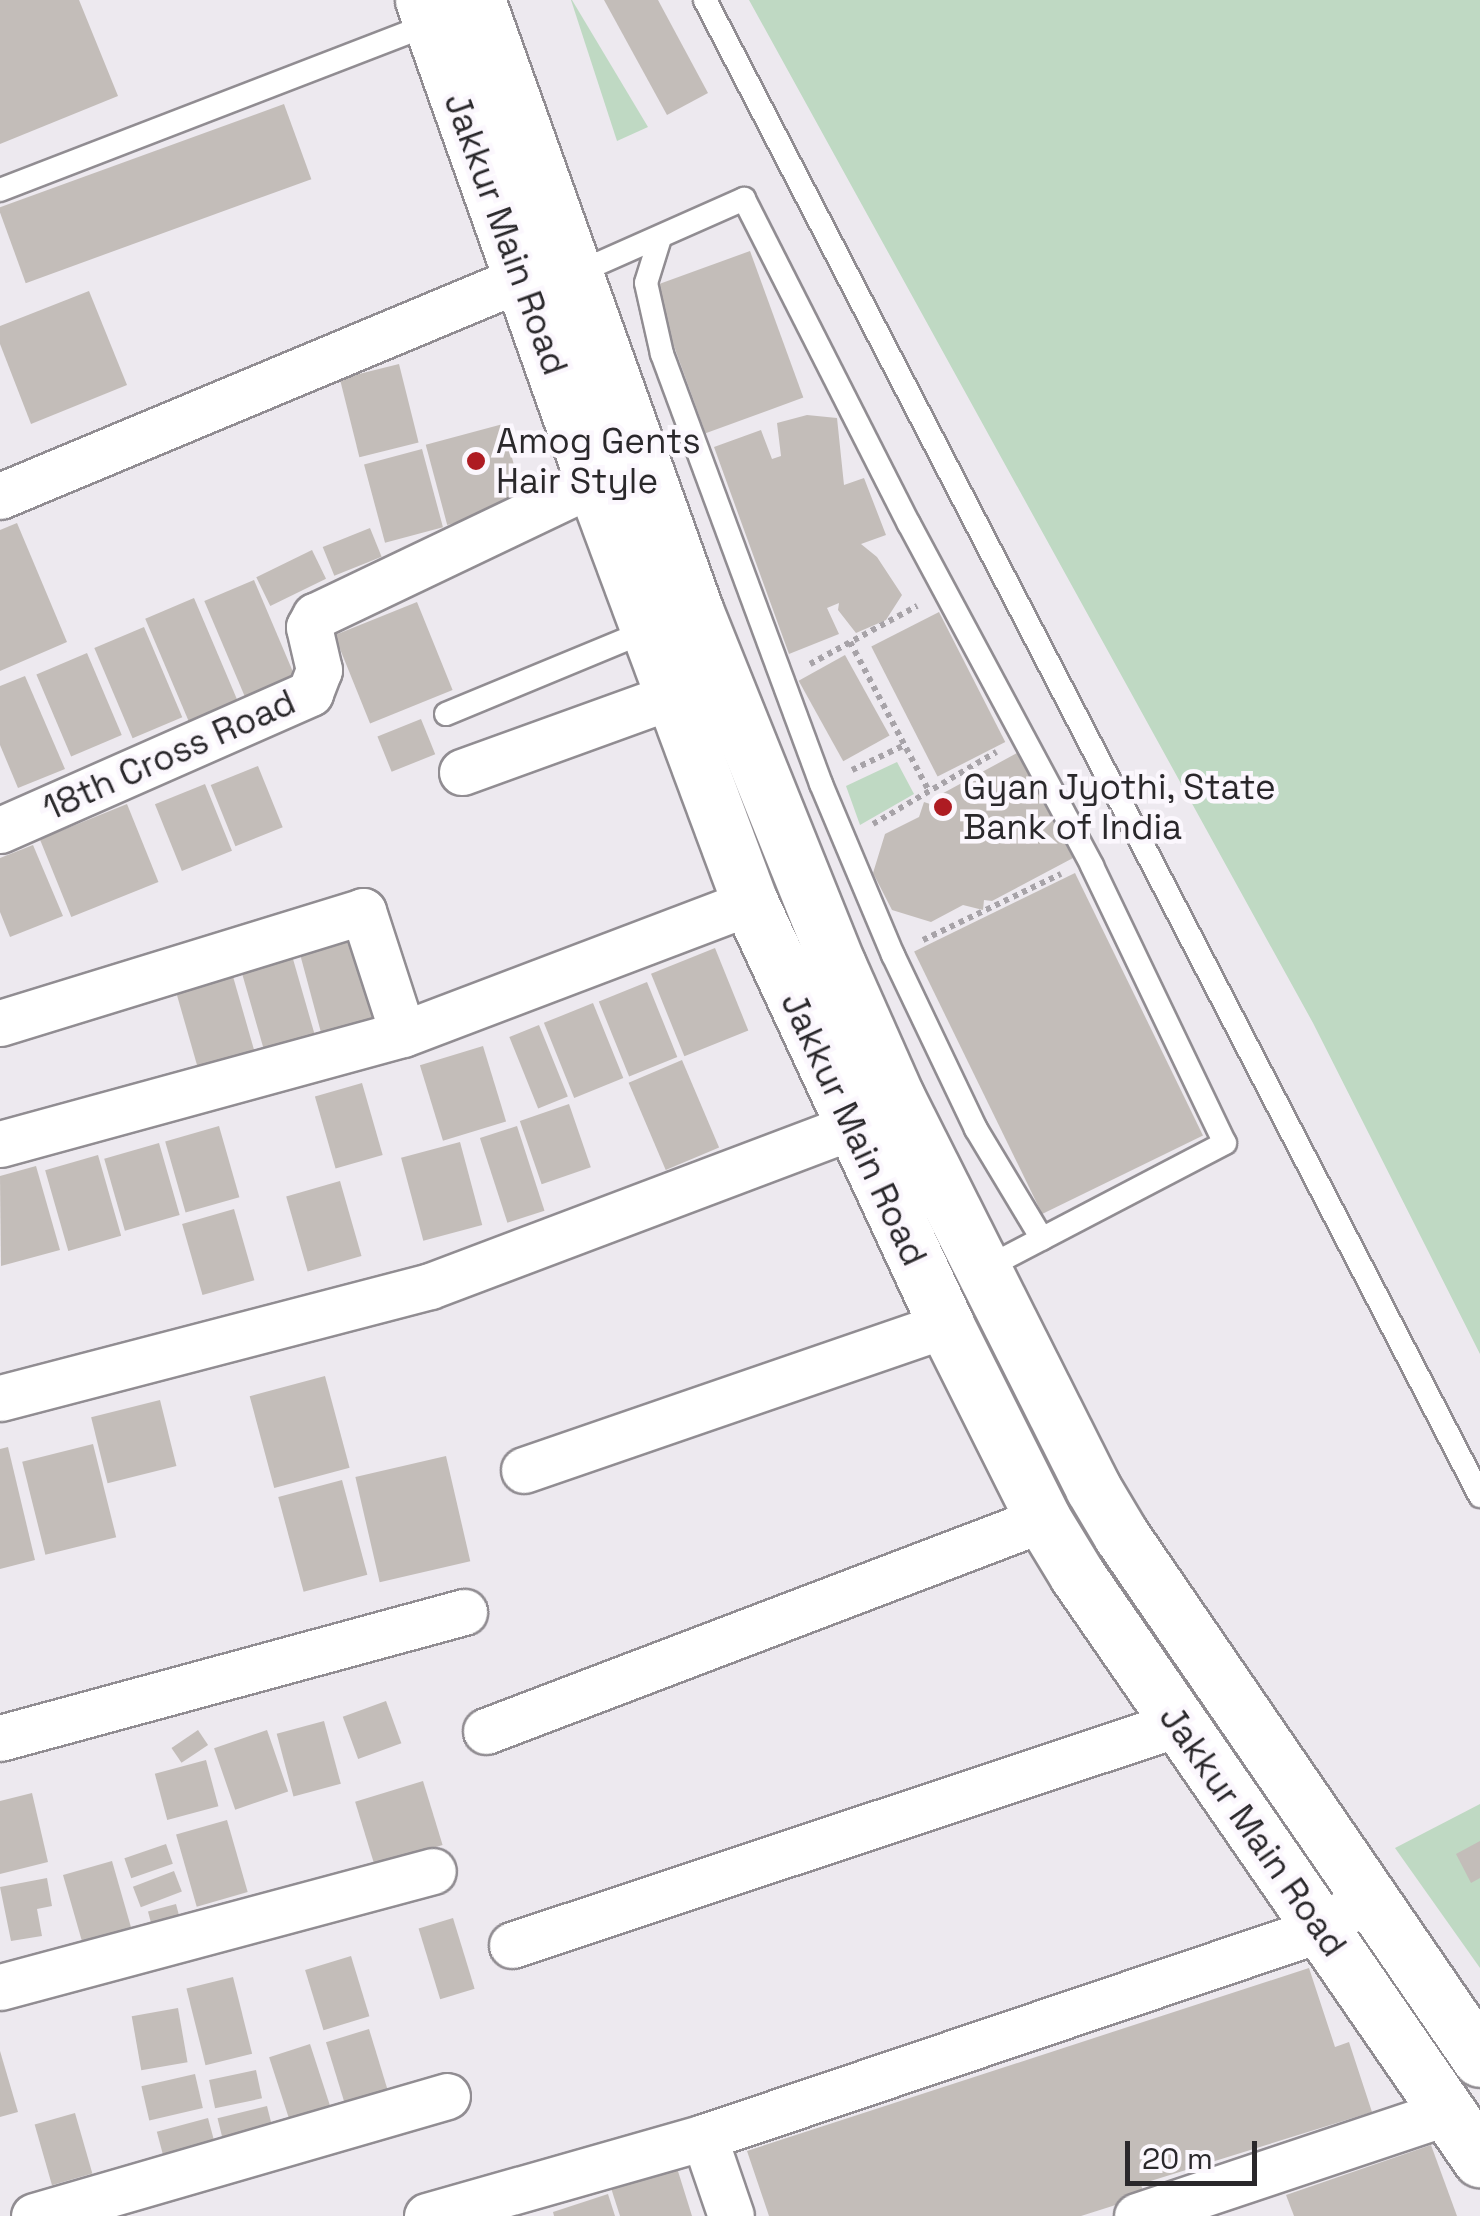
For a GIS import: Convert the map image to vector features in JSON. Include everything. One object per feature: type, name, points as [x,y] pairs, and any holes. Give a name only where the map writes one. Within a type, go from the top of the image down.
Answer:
[{"type":"main road","name":"Jakkur Main Road","points":[[444,8],[578,273],[672,620],[672,696],[750,902],[850,1127],[1043,1519],[1177,1724],[1480,2159]]},
{"type":"main road","name":"Jakkur Main Road","points":[[444,8],[522,278],[594,483],[672,620],[982,1270],[1121,1535],[1366,1898],[1480,2059]]},
{"type":"street","points":[[0,496],[522,278]]},
{"type":"street","name":"18th Cross Road","points":[[0,830],[310,693],[319,670],[308,627],[328,606],[594,483]]},
{"type":"street","points":[[462,772],[672,696]]},
{"type":"street","points":[[0,1144],[404,1034],[750,902]]},
{"type":"street","points":[[0,1023],[363,911],[404,1034]]},
{"type":"street","points":[[0,1398],[430,1286],[850,1127]]},
{"type":"street","points":[[524,1470],[946,1326]]},
{"type":"street","points":[[486,1731],[1043,1519]]},
{"type":"street","points":[[0,1738],[464,1612]]},
{"type":"street","points":[[512,1945],[1177,1724]]},
{"type":"street","points":[[0,1987],[433,1871]]},
{"type":"street","points":[[427,2216],[704,2137],[1321,1930],[1366,1898]]},
{"type":"street","points":[[34,2216],[448,2096]]},
{"type":"street","points":[[1137,2216],[1447,2112]]},
{"type":"street","points":[[704,2137],[730,2216]]},
{"type":"lane","points":[[704,0],[1480,1496]]},
{"type":"lane","points":[[0,190],[444,8]]},
{"type":"lane","points":[[578,273],[744,199],[945,591],[1089,860],[1225,1143],[982,1270]]},
{"type":"lane","points":[[660,238],[646,284],[662,354],[821,784],[893,955],[976,1129],[1042,1239]]},
{"type":"lane","points":[[446,714],[672,620]]},
{"type":"path","points":[[782,679],[945,591]]},
{"type":"path","points":[[850,642],[929,791]]},
{"type":"path","points":[[844,841],[1023,737]]},
{"type":"path","points":[[821,784],[905,746]]},
{"type":"path","points":[[893,955],[1089,860]]},
{"type":"green space","points":[[572,0],[648,127],[617,141]]},
{"type":"green space","points":[[749,0],[1480,0],[1480,1354],[1313,1023]]},
{"type":"green space","points":[[897,762],[914,794],[860,825],[846,786]]},
{"type":"green space","points":[[1480,1804],[1480,1968],[1395,1848]]},
{"type":"building","points":[[0,0],[79,0],[118,96],[0,144]]},
{"type":"building","points":[[604,0],[658,0],[708,93],[667,115]]},
{"type":"building","points":[[284,104],[311,179],[26,283],[0,207]]},
{"type":"building","points":[[750,251],[803,398],[706,433],[652,287]]},
{"type":"building","points":[[89,291],[127,385],[31,424],[0,344],[0,326]]},
{"type":"building","points":[[399,364],[419,443],[359,457],[340,379]]},
{"type":"building","points":[[807,415],[837,418],[844,485],[864,478],[886,535],[861,544],[877,557],[902,595],[886,620],[856,633],[838,610],[839,603],[827,608],[839,634],[789,654],[714,447],[761,430],[772,459],[781,456],[777,423]]},
{"type":"building","points":[[503,424],[524,504],[447,525],[426,445]]},
{"type":"building","points":[[422,449],[443,527],[385,543],[364,465]]},
{"type":"building","points":[[17,523],[67,642],[0,671],[0,530]]},
{"type":"building","points":[[370,528],[382,557],[334,576],[323,547]]},
{"type":"building","points":[[312,550],[326,579],[270,606],[256,577]]},
{"type":"building","points":[[254,580],[296,678],[246,700],[204,601]]},
{"type":"building","points":[[194,598],[238,702],[189,723],[145,619]]},
{"type":"building","points":[[417,602],[453,690],[370,723],[334,635]]},
{"type":"building","points":[[939,612],[1005,742],[938,777],[871,647]]},
{"type":"building","points":[[144,627],[182,717],[133,738],[94,648]]},
{"type":"building","points":[[87,653],[122,735],[71,756],[36,674]]},
{"type":"building","points":[[845,655],[890,735],[843,761],[799,681]]},
{"type":"building","points":[[25,676],[65,769],[18,788],[0,745],[0,686]]},
{"type":"building","points":[[421,719],[435,754],[392,772],[377,737]]},
{"type":"building","points":[[1017,753],[1073,858],[992,901],[984,900],[983,910],[963,905],[931,922],[892,910],[873,873],[885,834],[919,817],[924,802],[933,805],[936,797]]},
{"type":"building","points":[[258,766],[283,827],[235,846],[211,785]]},
{"type":"building","points":[[205,784],[232,851],[182,871],[155,804]]},
{"type":"building","points":[[127,804],[158,882],[71,917],[40,839]]},
{"type":"building","points":[[33,845],[63,916],[10,937],[0,912],[0,858]]},
{"type":"building","points":[[1075,873],[1203,1135],[1042,1214],[914,951]]},
{"type":"building","points":[[357,935],[381,1024],[323,1039],[299,951]]},
{"type":"building","points":[[715,948],[748,1031],[684,1056],[651,974]]},
{"type":"building","points":[[291,952],[317,1043],[266,1058],[240,967]]},
{"type":"building","points":[[230,966],[258,1062],[201,1078],[173,982]]},
{"type":"building","points":[[647,982],[677,1057],[629,1077],[599,1001]]},
{"type":"building","points":[[593,1003],[623,1078],[574,1098],[544,1023]]},
{"type":"building","points":[[539,1025],[568,1096],[538,1108],[509,1037]]},
{"type":"building","points":[[483,1046],[506,1122],[443,1141],[420,1065]]},
{"type":"building","points":[[682,1060],[719,1147],[666,1170],[629,1083]]},
{"type":"building","points":[[362,1083],[383,1155],[336,1169],[315,1097]]},
{"type":"building","points":[[569,1104],[591,1167],[542,1184],[520,1121]]},
{"type":"building","points":[[219,1126],[239,1197],[186,1213],[165,1141]]},
{"type":"building","points":[[517,1126],[545,1211],[507,1223],[480,1138]]},
{"type":"building","points":[[460,1142],[482,1225],[423,1241],[401,1158]]},
{"type":"building","points":[[159,1143],[180,1215],[125,1231],[104,1159]]},
{"type":"building","points":[[98,1155],[121,1236],[68,1251],[45,1170]]},
{"type":"building","points":[[36,1166],[60,1250],[1,1266],[0,1176]]},
{"type":"building","points":[[340,1181],[361,1256],[308,1271],[286,1196]]},
{"type":"building","points":[[234,1209],[254,1280],[202,1295],[182,1224]]},
{"type":"building","points":[[325,1376],[350,1468],[274,1488],[250,1396]]},
{"type":"building","points":[[160,1400],[176,1466],[108,1483],[91,1417]]},
{"type":"building","points":[[93,1444],[116,1537],[45,1555],[22,1462]]},
{"type":"building","points":[[8,1447],[35,1560],[0,1569],[0,1449]]},
{"type":"building","points":[[446,1456],[470,1561],[380,1582],[355,1477]]},
{"type":"building","points":[[342,1480],[367,1575],[304,1592],[278,1497]]},
{"type":"building","points":[[386,1701],[401,1743],[358,1759],[343,1717]]},
{"type":"building","points":[[324,1721],[341,1784],[293,1796],[277,1734]]},
{"type":"building","points":[[198,1730],[208,1745],[182,1763],[171,1748]]},
{"type":"building","points":[[267,1730],[288,1791],[235,1810],[214,1748]]},
{"type":"building","points":[[206,1760],[218,1806],[167,1820],[155,1774]]},
{"type":"building","points":[[423,1781],[443,1845],[375,1866],[355,1802]]},
{"type":"building","points":[[32,1793],[48,1862],[0,1874],[0,1801]]},
{"type":"building","points":[[227,1820],[248,1892],[197,1907],[176,1835]]},
{"type":"building","points":[[1480,1841],[1480,1878],[1471,1883],[1456,1854]]},
{"type":"building","points":[[166,1844],[173,1864],[131,1878],[124,1858]]},
{"type":"building","points":[[112,1861],[132,1929],[83,1943],[63,1875]]},
{"type":"building","points":[[174,1871],[182,1892],[141,1907],[133,1887]]},
{"type":"building","points":[[47,1878],[52,1906],[37,1909],[42,1936],[11,1941],[0,1887]]},
{"type":"building","points":[[176,1904],[179,1915],[151,1922],[148,1912]]},
{"type":"building","points":[[453,1918],[475,1989],[440,1999],[419,1929]]},
{"type":"building","points":[[351,1956],[369,2016],[324,2030],[305,1970]]},
{"type":"building","points":[[1309,1968],[1335,2047],[1349,2042],[1372,2112],[1141,2184],[1144,2196],[1081,2216],[769,2216],[747,2151]]},
{"type":"building","points":[[233,1977],[252,2054],[206,2065],[186,1989]]},
{"type":"building","points":[[178,2008],[188,2062],[141,2070],[132,2016]]},
{"type":"building","points":[[369,2029],[390,2098],[347,2111],[326,2042]]},
{"type":"building","points":[[310,2044],[331,2109],[290,2122],[269,2057]]},
{"type":"building","points":[[0,2051],[18,2112],[0,2117]]},
{"type":"building","points":[[256,2070],[262,2098],[215,2108],[209,2080]]},
{"type":"building","points":[[195,2074],[203,2108],[149,2120],[141,2086]]},
{"type":"building","points":[[267,2106],[273,2130],[224,2143],[218,2118]]},
{"type":"building","points":[[75,2113],[92,2174],[52,2185],[35,2125]]},
{"type":"building","points":[[208,2118],[215,2145],[164,2159],[157,2132]]},
{"type":"building","points":[[1431,2145],[1457,2216],[1294,2216],[1286,2195]]},
{"type":"building","points":[[677,2168],[692,2216],[620,2216],[611,2188]]},
{"type":"building","points":[[608,2194],[615,2216],[554,2216],[553,2212]]},
{"type":"place","name":"Amog Gents Hair Style","points":[[476,461]]},
{"type":"place","name":"Gyan Jyothi, State Bank of India","points":[[943,807]]}]
